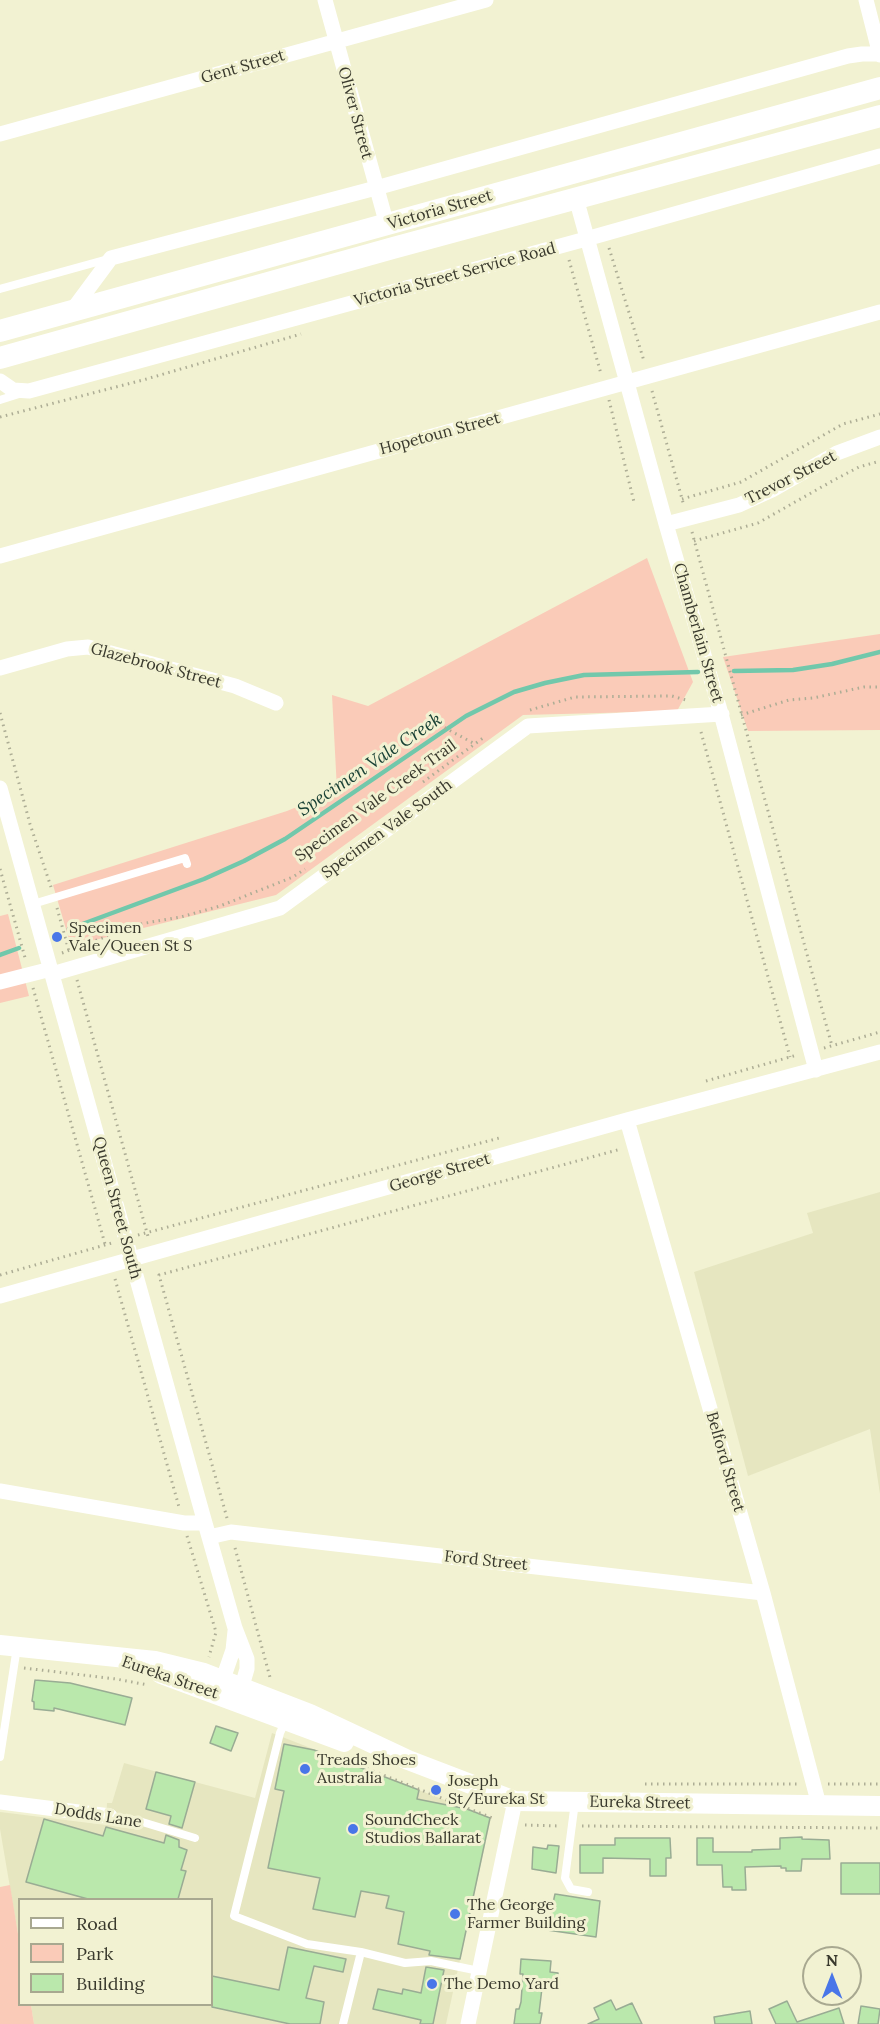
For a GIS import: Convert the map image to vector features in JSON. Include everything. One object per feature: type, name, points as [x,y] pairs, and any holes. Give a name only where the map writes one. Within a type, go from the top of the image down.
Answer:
[{"type":"main road","name":"Victoria Street","points":[[0,331],[880,88]]},
{"type":"main road","name":"Victoria Street","points":[[0,358],[880,116]]},
{"type":"street","name":"Oliver Street","points":[[325,0],[387,225]]},
{"type":"street","name":"Gent Street","points":[[0,134],[486,0]]},
{"type":"street","points":[[71,312],[111,258],[376,188],[835,60],[862,54],[880,54],[866,0]]},
{"type":"street","name":"Victoria Street Service Road","points":[[29,391],[880,156]]},
{"type":"street","name":"Chamberlain Street","points":[[576,198],[626,383],[722,714],[816,1070]]},
{"type":"street","name":"Hopetoun Street","points":[[0,556],[880,312]]},
{"type":"street","points":[[0,381],[13,390],[29,391]]},
{"type":"street","name":"Trevor Street","points":[[666,524],[739,505],[780,486],[837,453],[880,437]]},
{"type":"street","name":"Glazebrook Street","points":[[0,668],[67,649],[88,647],[235,686],[276,703]]},
{"type":"street","name":"Specimen Vale South","points":[[0,982],[28,971],[52,972],[74,969],[280,908],[528,726],[722,714]]},
{"type":"street","name":"Queen Street South","points":[[0,788],[207,1530],[235,1628],[247,1659],[248,1669],[239,1694]]},
{"type":"street","name":"George Street","points":[[0,1296],[627,1120],[880,1052]]},
{"type":"street","name":"Belford Street","points":[[627,1120],[763,1593],[819,1805]]},
{"type":"street","name":"Ford Street","points":[[0,1491],[184,1523],[207,1530],[763,1593]]},
{"type":"street","name":"Queen Street South","points":[[214,1676],[233,1650],[235,1628]]},
{"type":"street","name":"Eureka Street","points":[[8,1646],[155,1661],[214,1676]]},
{"type":"street","name":"Eureka Street","points":[[102,1657],[239,1694],[326,1721],[408,1760],[515,1801],[880,1806]]},
{"type":"street","points":[[214,1676],[239,1694]]},
{"type":"street","name":"Eureka Street","points":[[239,1694],[286,1720],[342,1741],[408,1760]]},
{"type":"street","points":[[468,2024],[515,1801]]},
{"type":"street","name":"Dodds Lane","points":[[0,1802],[110,1816]]},
{"type":"lane","points":[[0,289],[111,258]]},
{"type":"lane","name":"Victoria Street Service Road","points":[[0,400],[29,391]]},
{"type":"lane","points":[[33,904],[185,858],[188,864]]},
{"type":"lane","points":[[0,1757],[14,1667],[8,1646]]},
{"type":"lane","points":[[286,1720],[280,1733],[234,1916],[308,1944],[361,1952],[405,1963],[431,1961],[479,1971]]},
{"type":"lane","points":[[575,1802],[565,1878],[571,1889],[588,1892]]},
{"type":"lane","name":"Dodds Lane","points":[[110,1816],[139,1821],[195,1838]]},
{"type":"lane","points":[[343,2024],[361,1952]]},
{"type":"path","points":[[609,248],[688,519],[832,1046]]},
{"type":"path","points":[[569,260],[634,502]]},
{"type":"path","points":[[0,417],[143,380],[308,332]]},
{"type":"path","points":[[682,499],[741,482],[843,424],[880,414]]},
{"type":"path","points":[[694,541],[758,523],[859,467],[880,461]]},
{"type":"path","points":[[741,715],[789,700],[813,698],[864,687],[880,687]]},
{"type":"path","points":[[525,713],[574,697],[672,696],[689,701]]},
{"type":"path","points":[[0,713],[153,1253]]},
{"type":"path","points":[[434,722],[475,744]]},
{"type":"path","points":[[701,732],[790,1057]]},
{"type":"path","name":"Specimen Vale Creek Trail","points":[[418,786],[485,737]]},
{"type":"path","name":"Specimen Vale Creek Trail","points":[[69,950],[140,924],[182,917],[220,906],[293,877],[310,866]]},
{"type":"path","points":[[0,869],[216,1632],[214,1676]]},
{"type":"path","points":[[702,1082],[880,1032]]},
{"type":"path","points":[[0,1275],[147,1232],[512,1135]]},
{"type":"path","points":[[272,1685],[159,1275],[634,1145]]},
{"type":"path","points":[[14,1667],[116,1679],[156,1688]]},
{"type":"path","points":[[343,1759],[510,1825],[880,1828]]},
{"type":"path","points":[[637,1784],[880,1784]]},
{"type":"shaded area","points":[[880,1192],[880,1494],[870,1429],[748,1476],[694,1272],[813,1233],[807,1213]]},
{"type":"shaded area","points":[[272,1733],[491,1818],[446,2024],[34,2024],[31,2006],[213,2006],[213,1898],[18,1898],[18,1934],[0,1829],[0,1812],[106,1825],[107,1803],[112,1803],[124,1763],[255,1798]]},
{"type":"green space","points":[[647,558],[693,682],[677,711],[523,715],[276,895],[71,946],[53,885],[287,811],[337,790],[332,695],[368,706]]},
{"type":"green space","points":[[880,634],[880,730],[748,731],[723,657]]},
{"type":"green space","points":[[8,914],[29,996],[0,1003],[0,916]]},
{"type":"green space","points":[[10,1885],[18,1934],[18,2006],[31,2006],[34,2024],[0,2024],[0,1887]]},
{"type":"building","points":[[35,1680],[70,1683],[132,1698],[125,1725],[54,1708],[54,1711],[34,1709],[32,1701]]},
{"type":"building","points":[[216,1726],[238,1733],[231,1751],[210,1743]]},
{"type":"building","points":[[284,1744],[314,1750],[419,1790],[417,1799],[467,1809],[490,1818],[460,1959],[429,1955],[430,1951],[398,1944],[404,1912],[386,1908],[389,1896],[361,1891],[355,1917],[313,1909],[320,1878],[268,1868],[284,1791],[275,1789]]},
{"type":"building","points":[[156,1772],[195,1782],[182,1828],[169,1824],[171,1816],[146,1809]]},
{"type":"building","points":[[44,1819],[103,1836],[106,1827],[164,1843],[166,1835],[179,1840],[179,1847],[187,1850],[181,1870],[186,1871],[178,1898],[84,1898],[26,1882]]},
{"type":"building","points":[[802,1837],[802,1839],[829,1840],[830,1859],[802,1859],[801,1871],[786,1871],[786,1868],[781,1868],[781,1866],[745,1867],[746,1890],[732,1890],[732,1887],[723,1887],[722,1865],[697,1865],[697,1838],[713,1838],[713,1852],[752,1852],[752,1850],[780,1849],[780,1838]]},
{"type":"building","points":[[615,1838],[670,1838],[671,1858],[666,1858],[666,1876],[650,1876],[650,1859],[603,1858],[603,1873],[580,1873],[580,1845],[615,1845]]},
{"type":"building","points":[[548,1845],[559,1846],[556,1873],[532,1869],[533,1847],[547,1849]]},
{"type":"building","points":[[841,1863],[880,1863],[880,1894],[841,1894]]},
{"type":"building","points":[[555,1894],[600,1901],[596,1937],[547,1930]]},
{"type":"building","points":[[288,1947],[346,1959],[343,1972],[314,1966],[306,1998],[324,2002],[320,2024],[290,2024],[212,2007],[213,1976],[279,1990]]},
{"type":"building","points":[[521,1959],[551,1961],[550,1972],[558,1973],[557,1989],[542,1988],[540,2024],[514,2024],[516,2009],[519,2009],[521,2002],[523,1974],[520,1974]]},
{"type":"building","points":[[426,1967],[444,1970],[433,2024],[420,2024],[421,2020],[373,2009],[378,1989],[402,1994],[403,1989],[421,1993]]},
{"type":"building","points":[[611,2000],[616,2010],[632,2003],[642,2024],[588,2024],[599,2019],[594,2008]]},
{"type":"building","points":[[787,2001],[797,2022],[839,2008],[844,2024],[776,2024],[769,2009]]},
{"type":"building","points":[[861,2006],[880,2009],[878,2024],[858,2024]]},
{"type":"building","points":[[750,2011],[752,2024],[715,2024],[714,2017]]},
{"type":"waterway","name":"Specimen Vale Creek","points":[[734,671],[793,670],[832,664],[880,652]]},
{"type":"waterway","name":"Specimen Vale Creek","points":[[69,929],[204,879],[244,861],[285,839],[466,716],[514,692],[584,675],[698,672]]},
{"type":"waterway","name":"Specimen Vale Creek","points":[[0,955],[19,948]]},
{"type":"place","name":"Specimen Vale/Queen St S","points":[[57,937]]},
{"type":"place","name":"Treads Shoes Australia","points":[[305,1769]]},
{"type":"place","name":"Joseph St/Eureka St","points":[[436,1790]]},
{"type":"place","name":"SoundCheck Studios Ballarat","points":[[353,1829]]},
{"type":"place","name":"The George Farmer Building","points":[[455,1914]]},
{"type":"place","name":"The Demo Yard","points":[[432,1984]]}]
